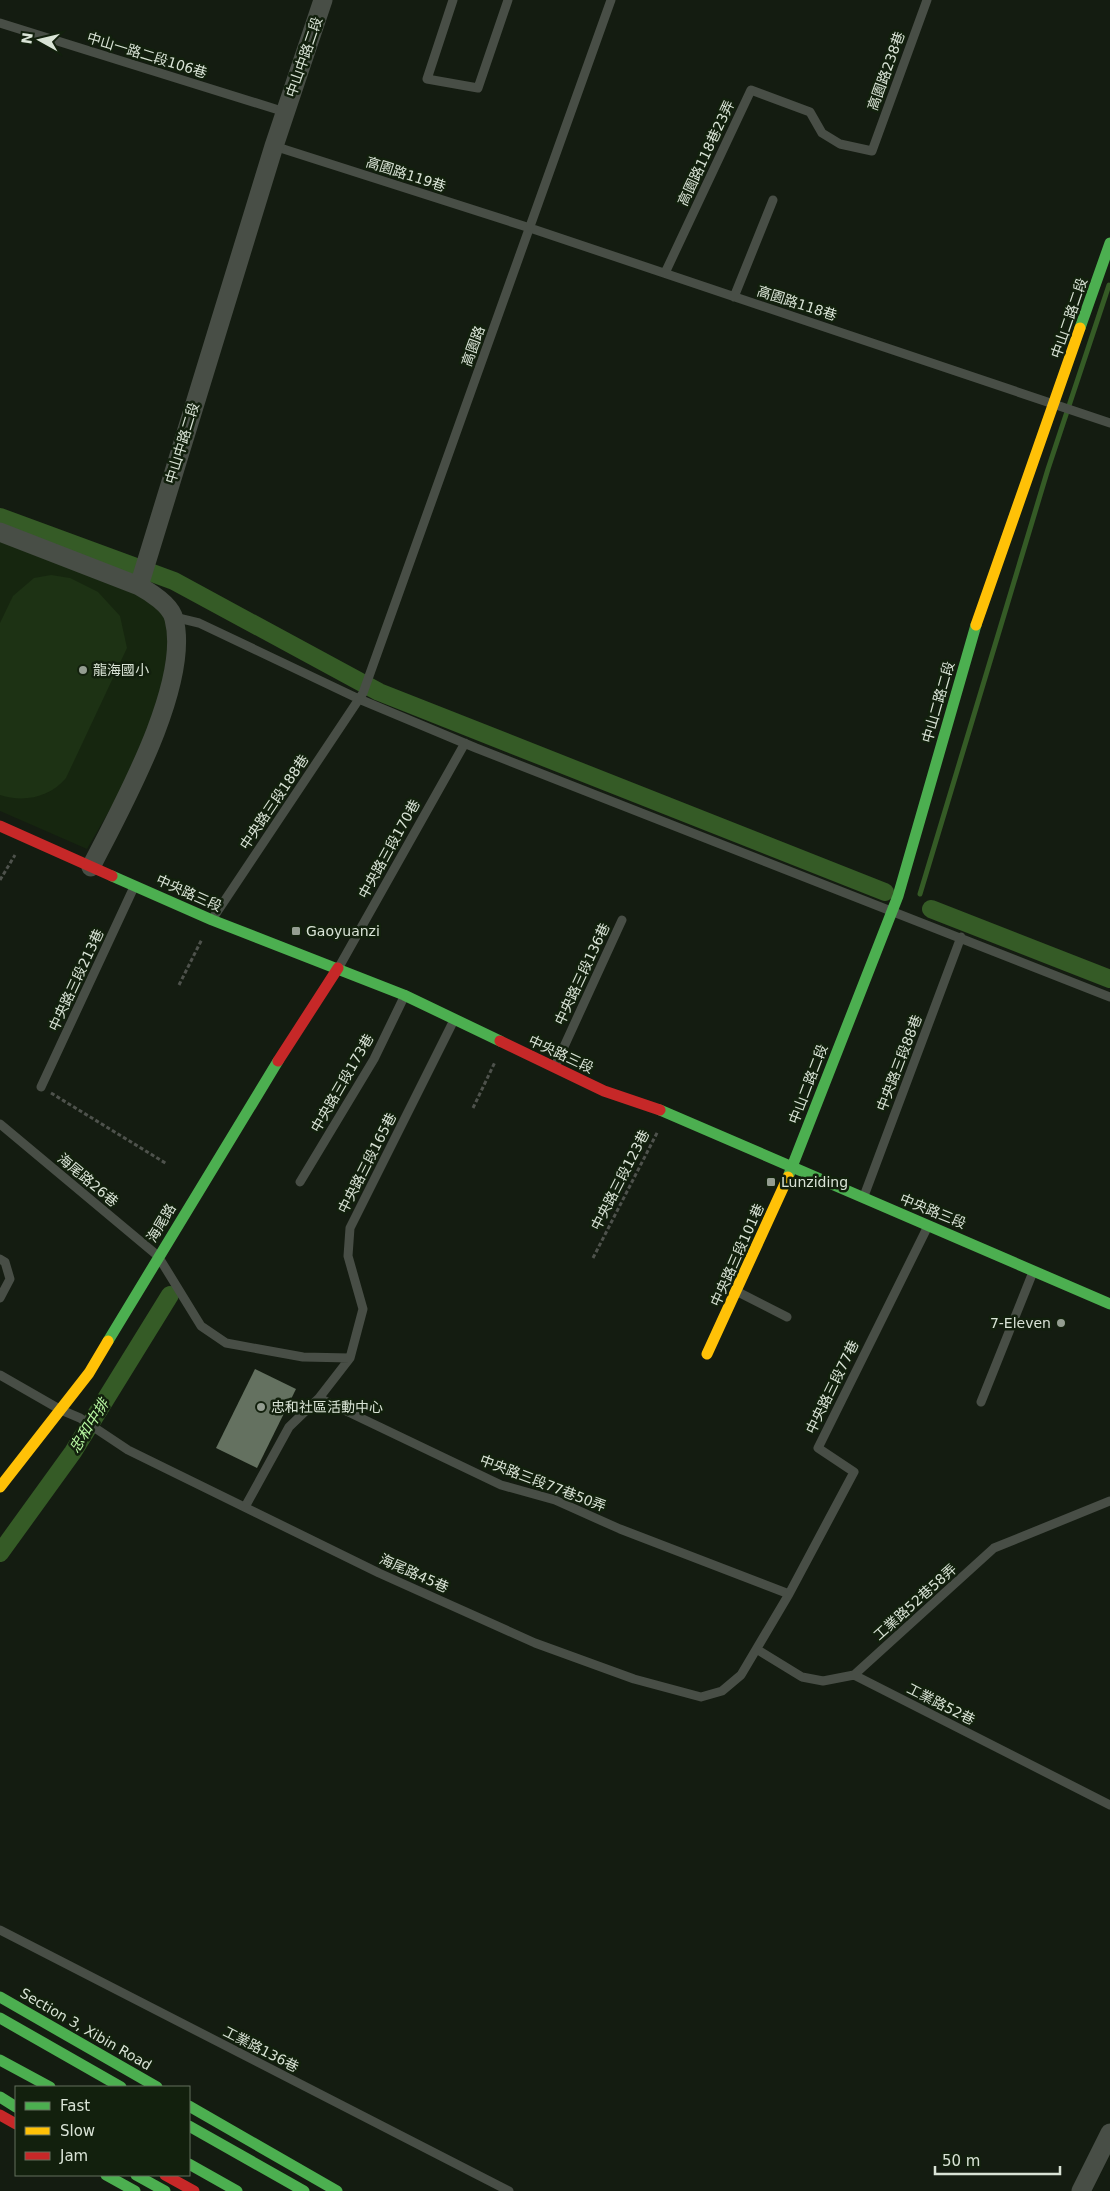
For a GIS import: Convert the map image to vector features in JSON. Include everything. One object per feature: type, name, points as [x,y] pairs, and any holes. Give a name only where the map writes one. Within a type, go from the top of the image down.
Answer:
[{"type":"main road","name":"中山二路二段","points":[[792,1168],[892,909],[970,643],[1110,242]]},
{"type":"main road","name":"中央路三段","points":[[0,826],[212,920],[404,995],[604,1091],[667,1112],[792,1168],[1110,1304]]},
{"type":"main road","name":"海尾路","points":[[0,1487],[89,1373],[267,1078],[338,968]]},
{"type":"main road","name":"中央路三段101巷","points":[[707,1354],[737,1292],[792,1168]]},
{"type":"main road","name":"Section 3, Xibin Road","points":[[0,1997],[155,2086]]},
{"type":"main road","points":[[0,2018],[119,2086]]},
{"type":"main road","points":[[0,2056],[53,2086]]},
{"type":"main road","points":[[0,2060],[48,2086]]},
{"type":"main road","points":[[0,2097],[15,2105]]},
{"type":"main road","points":[[190,2107],[337,2191]]},
{"type":"main road","points":[[0,2115],[15,2123]]},
{"type":"main road","points":[[190,2127],[304,2191]]},
{"type":"main road","points":[[190,2165],[236,2191]]},
{"type":"main road","points":[[108,2176],[135,2191]]},
{"type":"main road","points":[[138,2176],[165,2191]]},
{"type":"main road","points":[[167,2176],[194,2191]]},
{"type":"street","name":"中山中路二段","points":[[142,573],[274,146],[323,0]]},
{"type":"street","points":[[0,532],[142,573],[174,618],[177,655],[155,733],[132,785],[90,867]]},
{"type":"street","points":[[1081,2191],[1108,2142]]},
{"type":"lane","points":[[453,0],[427,79],[478,88],[508,0]]},
{"type":"lane","name":"高園路","points":[[361,696],[611,0]]},
{"type":"lane","name":"高園路238巷","points":[[872,151],[927,0]]},
{"type":"lane","name":"中山一路二段106巷","points":[[0,23],[285,112]]},
{"type":"lane","name":"高園路118巷23弄","points":[[665,273],[751,90],[810,112],[822,133],[840,144],[872,151]]},
{"type":"lane","name":"高園路119巷","points":[[274,146],[530,228]]},
{"type":"lane","points":[[734,297],[773,200]]},
{"type":"lane","name":"高園路118巷","points":[[530,228],[1110,423]]},
{"type":"lane","points":[[174,618],[199,623],[465,743],[892,909],[1110,997]]},
{"type":"lane","name":"中央路三段188巷","points":[[212,920],[361,696]]},
{"type":"lane","name":"中央路三段170巷","points":[[338,968],[465,743]]},
{"type":"lane","name":"中央路三段213巷","points":[[42,1087],[135,885]]},
{"type":"lane","name":"中央路三段136巷","points":[[555,1066],[622,920]]},
{"type":"lane","name":"中央路三段88巷","points":[[863,1198],[961,937]]},
{"type":"lane","name":"中央路三段173巷","points":[[300,1182],[374,1059],[404,995]]},
{"type":"lane","name":"中央路三段165巷","points":[[350,1358],[363,1309],[348,1256],[350,1228],[455,1018]]},
{"type":"lane","name":"海尾路26巷","points":[[0,1124],[158,1256],[201,1326],[226,1343],[303,1358],[350,1358]]},
{"type":"lane","name":"中央路三段77巷","points":[[758,1650],[854,1472],[818,1448],[928,1226]]},
{"type":"lane","points":[[0,1259],[4,1262],[10,1279],[0,1298]]},
{"type":"lane","points":[[980,1402],[1033,1272]]},
{"type":"lane","points":[[737,1292],[787,1317]]},
{"type":"lane","points":[[245,1507],[288,1427],[319,1398],[350,1358]]},
{"type":"lane","name":"海尾路45巷","points":[[0,1375],[60,1410],[80,1418],[128,1450],[379,1573],[535,1642],[634,1679],[700,1697],[722,1691],[741,1675],[758,1650]]},
{"type":"lane","name":"中央路三段77巷50弄","points":[[319,1398],[501,1484],[555,1500],[620,1529],[789,1594]]},
{"type":"lane","name":"工業路52巷58弄","points":[[854,1675],[994,1548],[1110,1501]]},
{"type":"lane","points":[[758,1650],[802,1677],[823,1681],[854,1675]]},
{"type":"lane","name":"工業路52巷","points":[[854,1675],[1110,1804]]},
{"type":"lane","name":"工業路136巷","points":[[0,1930],[509,2191]]},
{"type":"path","points":[[0,880],[26,838]]},
{"type":"path","points":[[179,985],[212,920]]},
{"type":"path","points":[[474,1108],[503,1044]]},
{"type":"path","points":[[42,1087],[167,1164]]},
{"type":"path","name":"中央路三段123巷","points":[[593,1258],[667,1112]]},
{"type":"shaded area","name":"龍海國小","points":[[0,539],[126,589],[154,603],[171,622],[161,696],[127,780],[87,849],[0,811]]},
{"type":"shaded area","points":[[51,575],[70,578],[98,592],[120,616],[127,648],[66,778],[60,785],[36,797],[9,797],[0,795],[0,623],[13,596],[34,578]]},
{"type":"building","name":"忠和社區活動中心","points":[[255,1369],[296,1389],[257,1468],[216,1448]]},
{"type":"waterway","points":[[920,894],[1048,469],[1109,285]]},
{"type":"waterway","points":[[0,517],[174,581],[379,692],[885,892]]},
{"type":"waterway","points":[[931,909],[1110,979]]},
{"type":"waterway","name":"忠和中排","points":[[0,1553],[73,1452],[170,1295]]},
{"type":"traffic: fast","points":[[1080,328],[1110,243]]},
{"type":"traffic: fast","points":[[788,1177],[898,896],[976,625]]},
{"type":"traffic: fast","points":[[112,876],[212,920],[404,995],[500,1041]]},
{"type":"traffic: fast","points":[[108,1341],[278,1061]]},
{"type":"traffic: fast","points":[[660,1110],[1110,1304]]},
{"type":"traffic: fast","points":[[0,1997],[155,2086]]},
{"type":"traffic: fast","points":[[0,2018],[119,2086]]},
{"type":"traffic: fast","points":[[0,2060],[48,2086]]},
{"type":"traffic: fast","points":[[0,2097],[15,2106]]},
{"type":"traffic: fast","points":[[190,2107],[337,2191]]},
{"type":"traffic: fast","points":[[190,2127],[304,2191]]},
{"type":"traffic: fast","points":[[190,2165],[237,2191]]},
{"type":"traffic: fast","points":[[108,2176],[135,2191]]},
{"type":"traffic: fast","points":[[138,2176],[165,2191]]},
{"type":"traffic: slow","points":[[976,625],[1080,328]]},
{"type":"traffic: slow","points":[[707,1354],[788,1177]]},
{"type":"traffic: slow","points":[[0,1487],[89,1373],[108,1341]]},
{"type":"traffic: jam","points":[[0,826],[112,876]]},
{"type":"traffic: jam","points":[[278,1061],[338,968]]},
{"type":"traffic: jam","points":[[500,1041],[604,1091],[660,1110]]},
{"type":"traffic: jam","points":[[0,2115],[15,2123]]},
{"type":"traffic: jam","points":[[167,2176],[194,2191]]},
{"type":"place","name":"龍海國小","points":[[83,670]]},
{"type":"place","name":"Gaoyuanzi","points":[[296,931]]},
{"type":"place","name":"Lunziding","points":[[771,1182]]},
{"type":"place","name":"7-Eleven","points":[[1061,1323]]},
{"type":"place","name":"忠和社區活動中心","points":[[261,1407]]}]
